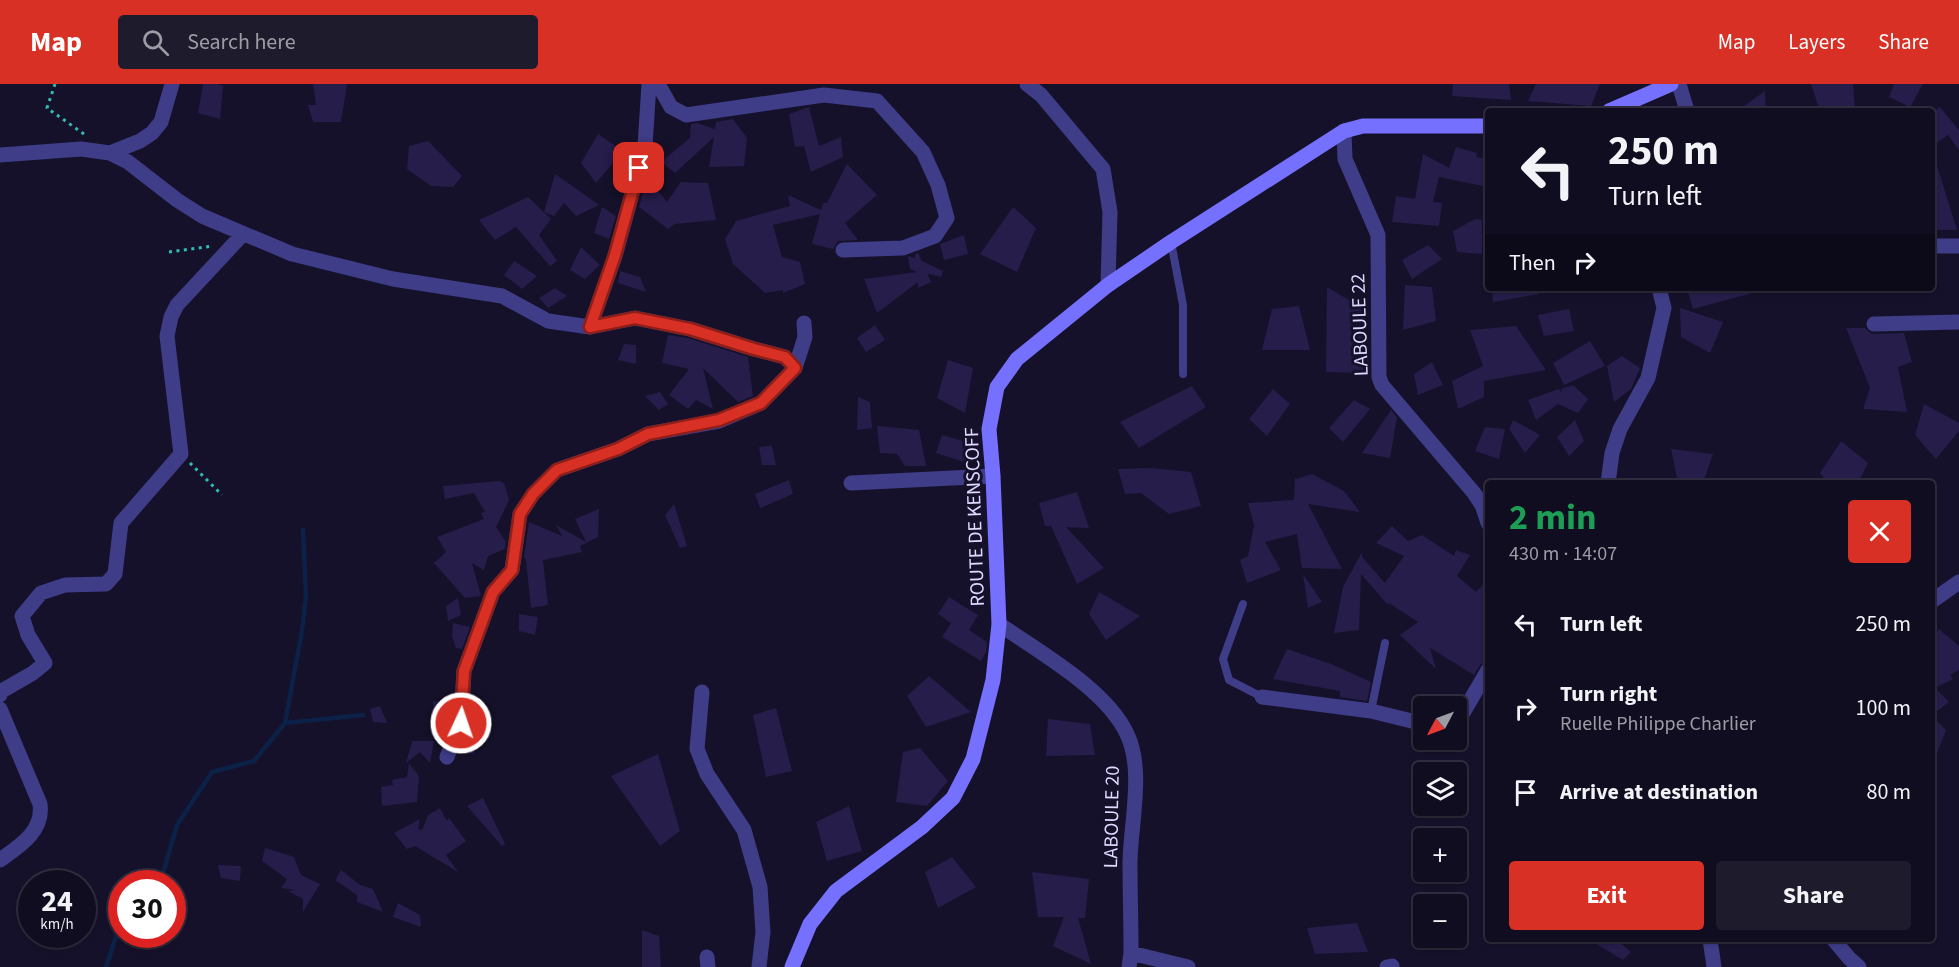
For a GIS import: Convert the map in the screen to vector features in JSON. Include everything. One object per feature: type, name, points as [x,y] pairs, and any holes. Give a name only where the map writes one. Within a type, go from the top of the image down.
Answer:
[{"type":"main road","points":[[1616,108],[1671,84]]},
{"type":"main road","name":"ROUTE DE KENSCOFF","points":[[792,967],[810,924],[836,891],[922,827],[954,798],[973,759],[993,680],[999,624],[989,429],[997,387],[1017,359],[1108,285],[1344,131],[1363,126],[1485,126]]},
{"type":"street","points":[[110,153],[140,141],[152,133],[161,122],[172,84]]},
{"type":"street","points":[[590,327],[615,255],[645,146],[649,84]]},
{"type":"street","points":[[658,84],[671,107],[686,116],[824,95],[877,101],[923,152],[938,185],[947,218],[935,236],[903,248],[843,250]]},
{"type":"street","points":[[1027,84],[1041,95],[1103,170],[1110,212],[1108,285]]},
{"type":"street","points":[[1680,84],[1686,108]]},
{"type":"street","name":"LABOULE 22","points":[[1344,131],[1345,159],[1378,235],[1379,377],[1382,385],[1474,493],[1485,514]]},
{"type":"street","points":[[0,155],[81,148],[110,153],[128,162],[177,201],[239,238],[292,254],[393,279],[502,296],[548,321],[590,327],[635,318],[690,329],[785,357],[795,368]]},
{"type":"street","points":[[0,695],[0,692],[33,673],[45,663],[28,635],[22,616],[41,593],[65,585],[106,584],[115,574],[121,523],[181,454],[167,336],[171,317],[177,305],[239,238]]},
{"type":"street","points":[[1935,246],[1959,246]]},
{"type":"street","points":[[1608,480],[1612,453],[1620,429],[1648,378],[1664,308],[1660,291]]},
{"type":"street","points":[[1874,324],[1959,322]]},
{"type":"street","points":[[447,757],[461,723],[464,671],[493,592],[512,570],[520,514],[533,494],[557,470],[618,449],[648,434],[719,420],[761,403],[795,368],[805,337],[804,323]]},
{"type":"street","points":[[851,483],[993,476]]},
{"type":"street","points":[[1935,600],[1959,582]]},
{"type":"street","name":"LABOULE 20","points":[[999,624],[1071,673],[1095,694],[1126,732],[1133,750],[1135,769],[1130,862],[1132,892],[1130,960]]},
{"type":"street","points":[[1467,706],[1485,675]]},
{"type":"street","points":[[702,692],[697,749],[707,774],[744,830],[760,887],[763,932],[759,967]]},
{"type":"street","points":[[1262,697],[1371,711],[1413,721]]},
{"type":"street","points":[[0,709],[41,811],[39,822],[32,835],[0,860]]},
{"type":"street","points":[[1710,942],[1714,967]]},
{"type":"street","points":[[1836,942],[1859,967]]},
{"type":"street","points":[[1130,960],[1188,967]]},
{"type":"lane","points":[[1172,242],[1183,305],[1183,374]]},
{"type":"lane","points":[[1243,604],[1223,659],[1229,680],[1262,697]]},
{"type":"lane","points":[[1371,711],[1386,643]]},
{"type":"path","points":[[55,84],[47,108],[110,153]]},
{"type":"path","points":[[168,252],[239,238]]},
{"type":"path","points":[[181,454],[222,495]]},
{"type":"building","points":[[203,84],[223,86],[220,119],[198,113]]},
{"type":"building","points":[[313,84],[347,84],[341,122],[313,122],[308,105],[316,105]]},
{"type":"building","points":[[1453,84],[1509,84],[1511,100],[1452,96]]},
{"type":"building","points":[[1536,84],[1600,84],[1591,106],[1528,101]]},
{"type":"building","points":[[1811,84],[1853,84],[1855,108],[1819,108]]},
{"type":"building","points":[[1894,84],[1923,84],[1910,107],[1889,97]]},
{"type":"building","points":[[1765,91],[1766,108],[1741,108]]},
{"type":"building","points":[[809,107],[819,146],[841,137],[843,157],[811,172],[804,146],[795,147],[789,114]]},
{"type":"building","points":[[1940,107],[1959,130],[1959,150],[1948,135],[1935,144],[1935,111]]},
{"type":"building","points":[[733,119],[747,138],[744,166],[709,167],[714,137],[675,173],[661,162],[690,138],[691,124],[697,123],[715,129],[716,122]]},
{"type":"building","points":[[598,134],[623,151],[596,183],[581,163]]},
{"type":"building","points":[[428,141],[462,176],[453,187],[431,186],[407,169],[409,146]]},
{"type":"building","points":[[1456,147],[1477,153],[1476,157],[1485,158],[1485,186],[1439,177],[1433,202],[1442,203],[1439,226],[1392,222],[1396,196],[1415,199],[1423,154],[1449,168]]},
{"type":"building","points":[[1935,159],[1957,230],[1935,230]]},
{"type":"building","points":[[847,164],[877,195],[845,223],[858,240],[838,241],[833,249],[812,244],[820,214],[773,225],[782,257],[800,262],[805,284],[783,293],[783,290],[765,293],[733,264],[725,239],[736,221],[790,206],[788,195],[821,210]]},
{"type":"building","points":[[555,174],[599,205],[576,216],[564,203],[554,216],[544,212]]},
{"type":"building","points":[[649,179],[667,202],[681,182],[708,183],[716,220],[675,224],[668,229],[639,207]]},
{"type":"building","points":[[528,197],[551,219],[539,235],[557,261],[550,266],[516,227],[495,240],[479,220]]},
{"type":"building","points":[[602,207],[616,216],[609,239],[594,233]]},
{"type":"building","points":[[1013,207],[1036,228],[1017,272],[980,254]]},
{"type":"building","points":[[1475,219],[1482,220],[1482,254],[1457,252],[1453,231]]},
{"type":"building","points":[[964,235],[968,254],[944,260],[940,244]]},
{"type":"building","points":[[1428,245],[1442,259],[1412,279],[1402,260]]},
{"type":"building","points":[[581,247],[600,265],[585,279],[570,270]]},
{"type":"building","points":[[918,253],[922,261],[943,271],[941,277],[929,274],[931,282],[918,288],[918,282],[877,313],[864,279],[917,272],[910,269],[908,256],[915,258],[915,254]]},
{"type":"building","points":[[514,261],[537,276],[522,289],[504,275]]},
{"type":"building","points":[[620,271],[640,277],[646,292],[618,283]]},
{"type":"building","points":[[1405,285],[1432,287],[1436,321],[1403,330]]},
{"type":"building","points":[[1327,287],[1366,310],[1361,349],[1369,349],[1366,373],[1326,372]]},
{"type":"building","points":[[555,288],[567,296],[548,308],[539,298]]},
{"type":"building","points":[[1492,291],[1538,291],[1539,294],[1493,302]]},
{"type":"building","points":[[1688,291],[1756,291],[1756,292],[1693,309]]},
{"type":"building","points":[[1299,306],[1310,350],[1262,350],[1272,309]]},
{"type":"building","points":[[1680,308],[1723,322],[1710,353],[1681,337]]},
{"type":"building","points":[[1569,309],[1574,331],[1544,336],[1538,315]]},
{"type":"building","points":[[875,325],[885,340],[866,352],[857,338]]},
{"type":"building","points":[[1516,326],[1546,370],[1484,381],[1484,397],[1458,409],[1452,381],[1483,366],[1470,330]]},
{"type":"building","points":[[1846,328],[1865,328],[1874,334],[1904,333],[1912,362],[1898,367],[1907,412],[1863,409],[1870,388]]},
{"type":"building","points":[[668,335],[688,338],[748,357],[753,396],[738,402],[703,368],[713,409],[696,400],[688,409],[669,395],[689,369],[662,363]]},
{"type":"building","points":[[1590,341],[1605,366],[1564,385],[1553,363]]},
{"type":"building","points":[[624,344],[636,345],[636,364],[618,360]]},
{"type":"building","points":[[1622,356],[1640,368],[1631,389],[1614,402],[1607,366]]},
{"type":"building","points":[[948,360],[973,368],[965,413],[937,398]]},
{"type":"building","points":[[1432,362],[1443,385],[1418,395],[1414,374]]},
{"type":"building","points":[[1573,385],[1588,399],[1578,413],[1558,404],[1536,420],[1528,400],[1559,389],[1562,393],[1561,389]]},
{"type":"building","points":[[1192,386],[1206,407],[1139,448],[1120,422]]},
{"type":"building","points":[[1273,389],[1290,404],[1267,436],[1249,419]]},
{"type":"building","points":[[660,392],[668,404],[659,410],[645,396]]},
{"type":"building","points":[[858,397],[870,402],[872,428],[857,430]]},
{"type":"building","points":[[1354,400],[1370,409],[1343,442],[1329,428]]},
{"type":"building","points":[[1924,404],[1959,423],[1959,431],[1936,459],[1915,435]]},
{"type":"building","points":[[1391,410],[1397,417],[1390,458],[1362,453]]},
{"type":"building","points":[[1513,420],[1540,435],[1525,453],[1509,429]]},
{"type":"building","points":[[1575,420],[1584,441],[1569,456],[1557,437]]},
{"type":"building","points":[[877,426],[919,430],[926,466],[905,466],[897,454],[880,453]]},
{"type":"building","points":[[1485,427],[1505,429],[1499,459],[1475,451]]},
{"type":"building","points":[[942,435],[967,442],[967,463],[936,453]]},
{"type":"building","points":[[1841,441],[1868,463],[1860,480],[1826,480],[1820,473]]},
{"type":"building","points":[[772,446],[776,465],[762,465],[759,447]]},
{"type":"building","points":[[1671,449],[1713,454],[1704,480],[1677,480]]},
{"type":"building","points":[[1151,468],[1191,472],[1201,506],[1169,514],[1141,493],[1125,494],[1118,469]]},
{"type":"building","points":[[1312,474],[1344,491],[1360,512],[1308,504],[1342,569],[1302,568],[1297,534],[1265,542],[1281,570],[1247,583],[1240,560],[1248,556],[1254,525],[1248,503],[1294,500],[1295,478]]},
{"type":"building","points":[[789,480],[793,494],[760,508],[755,494]]},
{"type":"building","points":[[499,481],[504,483],[509,500],[496,527],[506,542],[505,549],[488,556],[484,570],[472,563],[481,596],[465,598],[434,563],[446,552],[437,537],[484,519],[481,513],[485,512],[474,493],[445,499],[443,486]]},
{"type":"building","points":[[1077,492],[1089,528],[1066,527],[1104,568],[1077,584],[1051,526],[1045,526],[1039,503]]},
{"type":"building","points":[[674,504],[687,546],[680,548],[665,515]]},
{"type":"building","points":[[599,509],[598,537],[580,546],[582,552],[543,560],[548,605],[531,608],[524,557],[529,522],[562,536],[556,525],[586,542],[575,519]]},
{"type":"building","points":[[1392,526],[1408,541],[1422,535],[1454,556],[1456,550],[1470,555],[1457,576],[1476,592],[1485,582],[1485,662],[1480,665],[1474,675],[1430,648],[1436,669],[1400,635],[1418,622],[1389,603],[1387,604],[1361,574],[1359,630],[1334,633],[1343,587],[1362,552],[1362,557],[1385,583],[1404,556],[1376,543]]},
{"type":"building","points":[[1303,574],[1322,602],[1308,608]]},
{"type":"building","points":[[1099,592],[1140,616],[1106,640],[1089,614]]},
{"type":"building","points":[[949,597],[978,615],[969,630],[987,642],[986,652],[981,661],[942,637],[951,623],[938,614]]},
{"type":"building","points":[[458,598],[461,615],[448,621],[446,606]]},
{"type":"building","points":[[519,614],[538,617],[535,635],[519,631]]},
{"type":"building","points":[[453,623],[470,627],[462,649],[456,648],[452,636]]},
{"type":"building","points":[[1939,629],[1959,646],[1959,670],[1950,675],[1953,679],[1935,688],[1935,636]]},
{"type":"building","points":[[1287,649],[1331,664],[1371,682],[1367,701],[1340,697],[1340,691],[1273,679]]},
{"type":"building","points":[[929,676],[971,712],[926,727],[907,696]]},
{"type":"building","points":[[1935,688],[1949,702],[1935,713]]},
{"type":"building","points":[[433,701],[451,702],[451,721],[444,740],[433,736]]},
{"type":"building","points":[[380,706],[387,723],[373,722],[370,709]]},
{"type":"building","points":[[776,708],[792,771],[766,777],[753,715]]},
{"type":"building","points":[[1048,719],[1090,724],[1095,755],[1046,756]]},
{"type":"building","points":[[1936,720],[1946,730],[1935,758]]},
{"type":"building","points":[[469,729],[478,733],[474,754],[460,752]]},
{"type":"building","points":[[411,741],[434,741],[430,763],[420,752],[406,763]]},
{"type":"building","points":[[920,748],[948,781],[927,806],[896,802],[903,752]]},
{"type":"building","points":[[658,754],[680,831],[660,846],[611,776]]},
{"type":"building","points":[[409,763],[419,776],[417,802],[382,806],[381,787],[393,785],[392,780],[407,777]]},
{"type":"building","points":[[483,798],[505,844],[502,846],[467,806]]},
{"type":"building","points":[[849,806],[862,851],[827,861],[816,822]]},
{"type":"building","points":[[440,808],[447,821],[449,818],[466,841],[446,855],[458,872],[415,846],[407,849],[394,833],[420,819],[418,829],[422,830],[428,815]]},
{"type":"building","points":[[265,848],[294,857],[301,875],[320,884],[303,912],[303,899],[288,891],[295,890],[281,888],[287,879],[262,861]]},
{"type":"building","points":[[952,857],[976,887],[938,908],[925,872]]},
{"type":"building","points":[[218,865],[241,866],[240,881],[221,878]]},
{"type":"building","points":[[341,870],[360,885],[373,889],[383,912],[357,902],[357,895],[335,880]]},
{"type":"building","points":[[1032,872],[1089,879],[1085,918],[1078,918],[1091,964],[1053,946],[1064,917],[1038,917]]},
{"type":"building","points":[[398,903],[420,915],[421,927],[393,917]]},
{"type":"building","points":[[1357,923],[1368,952],[1315,954],[1307,928]]},
{"type":"building","points":[[642,930],[659,936],[661,967],[642,967]]},
{"type":"building","points":[[1593,942],[1619,942],[1631,952],[1623,960]]},
{"type":"waterway","points":[[285,723],[306,596],[303,530]]},
{"type":"waterway","points":[[164,870],[177,825],[212,772],[254,761],[285,723],[363,715]]},
{"type":"waterway","points":[[106,967],[112,948]]},
{"type":"route","points":[[461,723],[464,671],[493,592],[512,570],[520,514],[533,494],[557,470],[618,449],[648,434],[719,420],[761,403],[795,368],[785,357],[690,329],[635,318],[590,327],[615,255],[639,168]]}]
